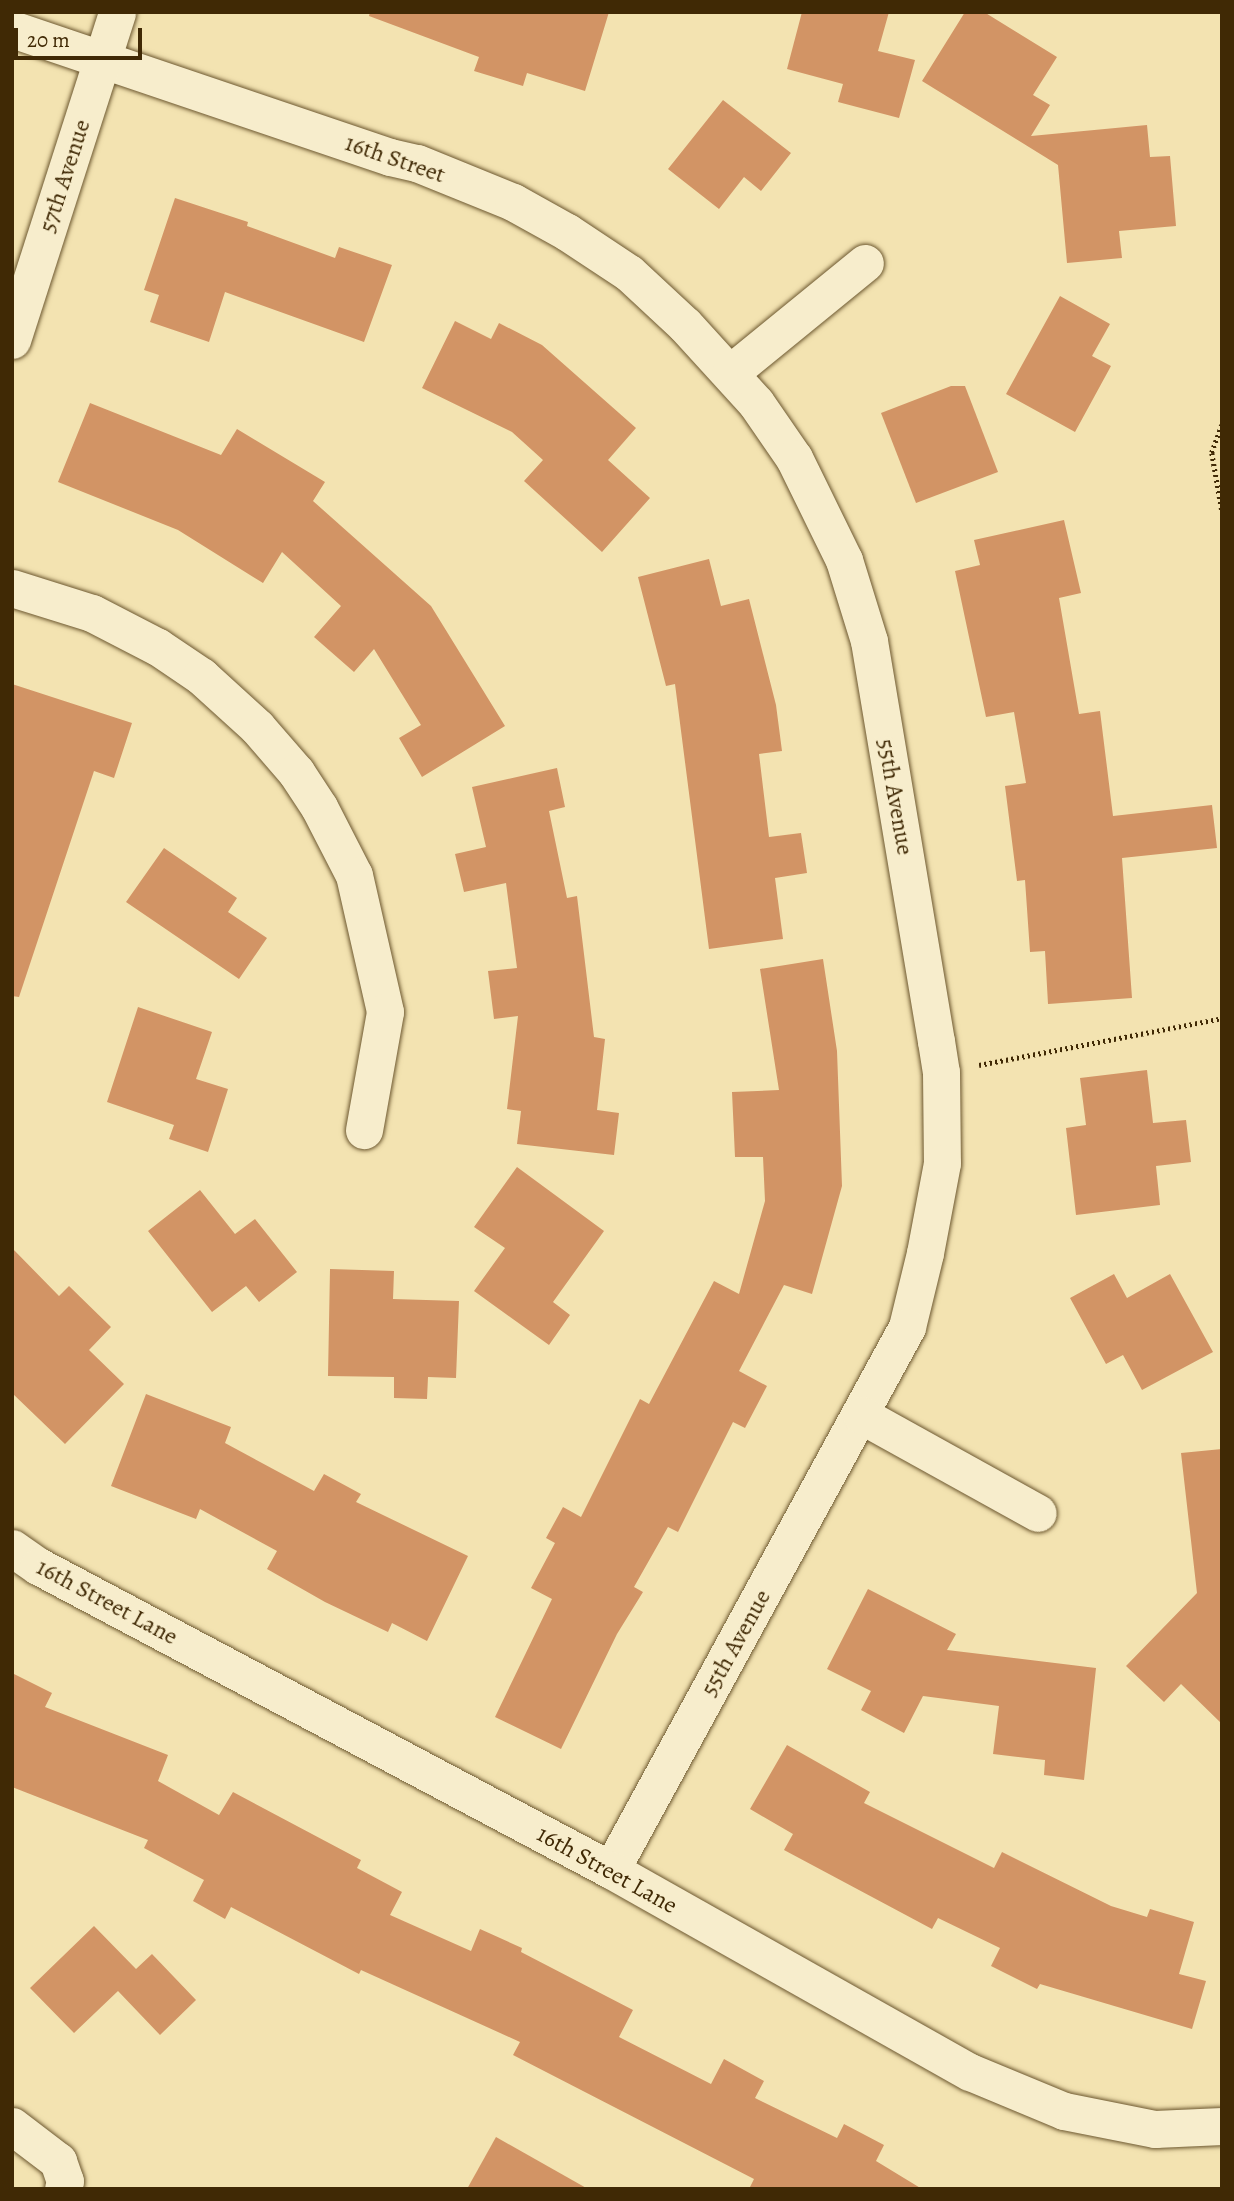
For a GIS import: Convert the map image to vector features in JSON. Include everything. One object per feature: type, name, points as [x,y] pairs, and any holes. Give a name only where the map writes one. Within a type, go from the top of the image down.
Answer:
[{"type":"street","name":"57th Avenue","points":[[12,340],[117,12]]},
{"type":"street","name":"16th Street","points":[[12,29],[390,157],[417,163],[513,202],[567,232],[629,273],[730,373]]},
{"type":"street","points":[[730,373],[865,263]]},
{"type":"street","name":"55th Avenue","points":[[611,1870],[907,1327],[925,1253],[942,1163],[941,1072],[869,641],[844,560],[794,458],[730,373]]},
{"type":"street","points":[[12,588],[92,613],[158,647],[201,676],[257,727],[296,772],[319,807],[354,876],[385,1012],[364,1130]]},
{"type":"street","points":[[860,1415],[1038,1513]]},
{"type":"street","name":"16th Street Lane","points":[[12,1548],[50,1572],[611,1870],[970,2072],[1064,2111],[1155,2129],[1222,2126]]},
{"type":"street","points":[[12,2126],[58,2161],[65,2181],[62,2189]]},
{"type":"path","points":[[1222,425],[1212,453],[1222,511]]},
{"type":"path","points":[[941,1072],[1222,1018]]},
{"type":"building","points":[[370,12],[609,12],[585,91],[527,73],[523,86],[474,71],[479,57],[369,16]]},
{"type":"building","points":[[802,12],[889,12],[878,51],[915,60],[899,118],[838,102],[843,84],[787,69]]},
{"type":"building","points":[[965,12],[984,12],[1057,57],[1033,95],[1050,105],[1031,136],[1147,125],[1150,157],[1170,156],[1176,226],[1119,231],[1122,258],[1067,263],[1058,165],[922,81]]},
{"type":"building","points":[[723,100],[791,153],[761,191],[744,177],[719,209],[668,169]]},
{"type":"building","points":[[175,198],[248,222],[247,226],[335,258],[339,247],[392,265],[364,342],[225,292],[209,342],[150,322],[159,295],[144,290]]},
{"type":"building","points":[[1060,296],[1110,324],[1092,356],[1111,366],[1075,432],[1006,394]]},
{"type":"building","points":[[455,321],[491,339],[499,323],[542,345],[636,428],[608,460],[650,498],[602,552],[524,481],[543,460],[512,432],[422,388]]},
{"type":"building","points":[[951,386],[965,386],[998,472],[916,503],[881,413]]},
{"type":"building","points":[[90,403],[221,455],[237,429],[325,482],[313,501],[431,606],[505,726],[422,777],[399,738],[421,725],[374,649],[354,672],[314,637],[341,606],[282,552],[263,583],[178,530],[58,482]]},
{"type":"building","points":[[1064,520],[1081,593],[1059,598],[1079,714],[1100,711],[1113,816],[1212,805],[1217,848],[1122,858],[1132,998],[1048,1004],[1045,951],[1030,952],[1025,880],[1017,881],[1005,786],[1026,783],[1014,712],[986,717],[955,571],[980,565],[974,540]]},
{"type":"building","points":[[709,559],[721,606],[749,599],[776,705],[782,751],[759,754],[769,837],[801,833],[807,873],[775,878],[783,939],[709,949],[675,684],[666,686],[638,577]]},
{"type":"building","points":[[12,684],[132,723],[114,778],[94,771],[19,997],[12,996]]},
{"type":"building","points":[[557,768],[565,807],[549,811],[567,898],[577,896],[594,1037],[605,1039],[597,1110],[619,1113],[614,1155],[517,1144],[521,1111],[507,1109],[518,1016],[494,1019],[488,971],[517,968],[506,883],[464,892],[455,854],[486,847],[472,787]]},
{"type":"building","points":[[164,848],[237,898],[228,912],[267,938],[239,979],[126,902]]},
{"type":"building","points":[[823,959],[837,1051],[842,1186],[812,1294],[784,1285],[739,1371],[767,1386],[745,1428],[733,1422],[678,1532],[668,1527],[634,1587],[643,1592],[617,1634],[561,1749],[495,1717],[552,1599],[531,1588],[555,1543],[546,1538],[563,1507],[581,1517],[640,1399],[649,1404],[714,1281],[739,1294],[765,1201],[763,1157],[735,1157],[732,1092],[779,1090],[760,969]]},
{"type":"building","points":[[138,1007],[212,1032],[196,1079],[228,1089],[208,1152],[169,1139],[174,1125],[107,1102]]},
{"type":"building","points":[[1147,1070],[1153,1123],[1186,1120],[1191,1162],[1156,1166],[1160,1205],[1076,1215],[1066,1128],[1086,1125],[1080,1078]]},
{"type":"building","points":[[517,1167],[604,1231],[553,1302],[570,1315],[549,1345],[474,1291],[505,1248],[474,1227]]},
{"type":"building","points":[[200,1190],[235,1234],[255,1219],[297,1272],[259,1302],[246,1286],[212,1312],[148,1231]]},
{"type":"building","points":[[12,1248],[59,1296],[69,1286],[111,1327],[89,1350],[124,1384],[65,1444],[12,1393]]},
{"type":"building","points":[[330,1269],[394,1271],[393,1299],[459,1301],[456,1378],[428,1377],[427,1399],[394,1398],[394,1377],[328,1376]]},
{"type":"building","points":[[1114,1274],[1127,1298],[1170,1274],[1213,1352],[1142,1390],[1123,1355],[1106,1364],[1070,1298]]},
{"type":"building","points":[[146,1394],[231,1427],[225,1443],[314,1491],[324,1474],[361,1494],[356,1502],[468,1556],[427,1641],[392,1623],[388,1632],[325,1602],[267,1569],[277,1551],[200,1509],[196,1519],[111,1486]]},
{"type":"building","points":[[1222,1449],[1222,1724],[1181,1684],[1164,1702],[1126,1666],[1197,1593],[1181,1453]]},
{"type":"building","points":[[868,1589],[956,1634],[947,1650],[1096,1668],[1084,1780],[1044,1775],[1045,1760],[993,1754],[999,1706],[923,1696],[904,1733],[861,1710],[871,1691],[827,1669]]},
{"type":"building","points":[[12,1673],[52,1693],[45,1707],[168,1755],[158,1781],[219,1815],[233,1792],[361,1860],[357,1868],[402,1892],[390,1915],[471,1951],[480,1929],[522,1948],[521,1952],[633,2010],[619,2037],[711,2084],[724,2059],[764,2081],[755,2098],[837,2138],[844,2124],[884,2145],[876,2161],[922,2189],[749,2189],[754,2179],[513,2055],[520,2042],[361,1970],[359,1974],[231,1907],[225,1919],[193,1901],[204,1880],[144,1848],[148,1840],[12,1787]]},
{"type":"building","points":[[787,1745],[870,1792],[864,1803],[994,1868],[1002,1852],[1111,1906],[1147,1917],[1150,1909],[1194,1922],[1179,1974],[1206,1981],[1192,2029],[1040,1984],[1037,1989],[991,1966],[1000,1948],[938,1918],[932,1929],[784,1850],[793,1834],[750,1809]]},
{"type":"building","points":[[94,1926],[136,1969],[152,1954],[196,2000],[160,2035],[118,1991],[74,2033],[30,1988]]},
{"type":"building","points":[[496,2137],[588,2189],[467,2189]]}]
